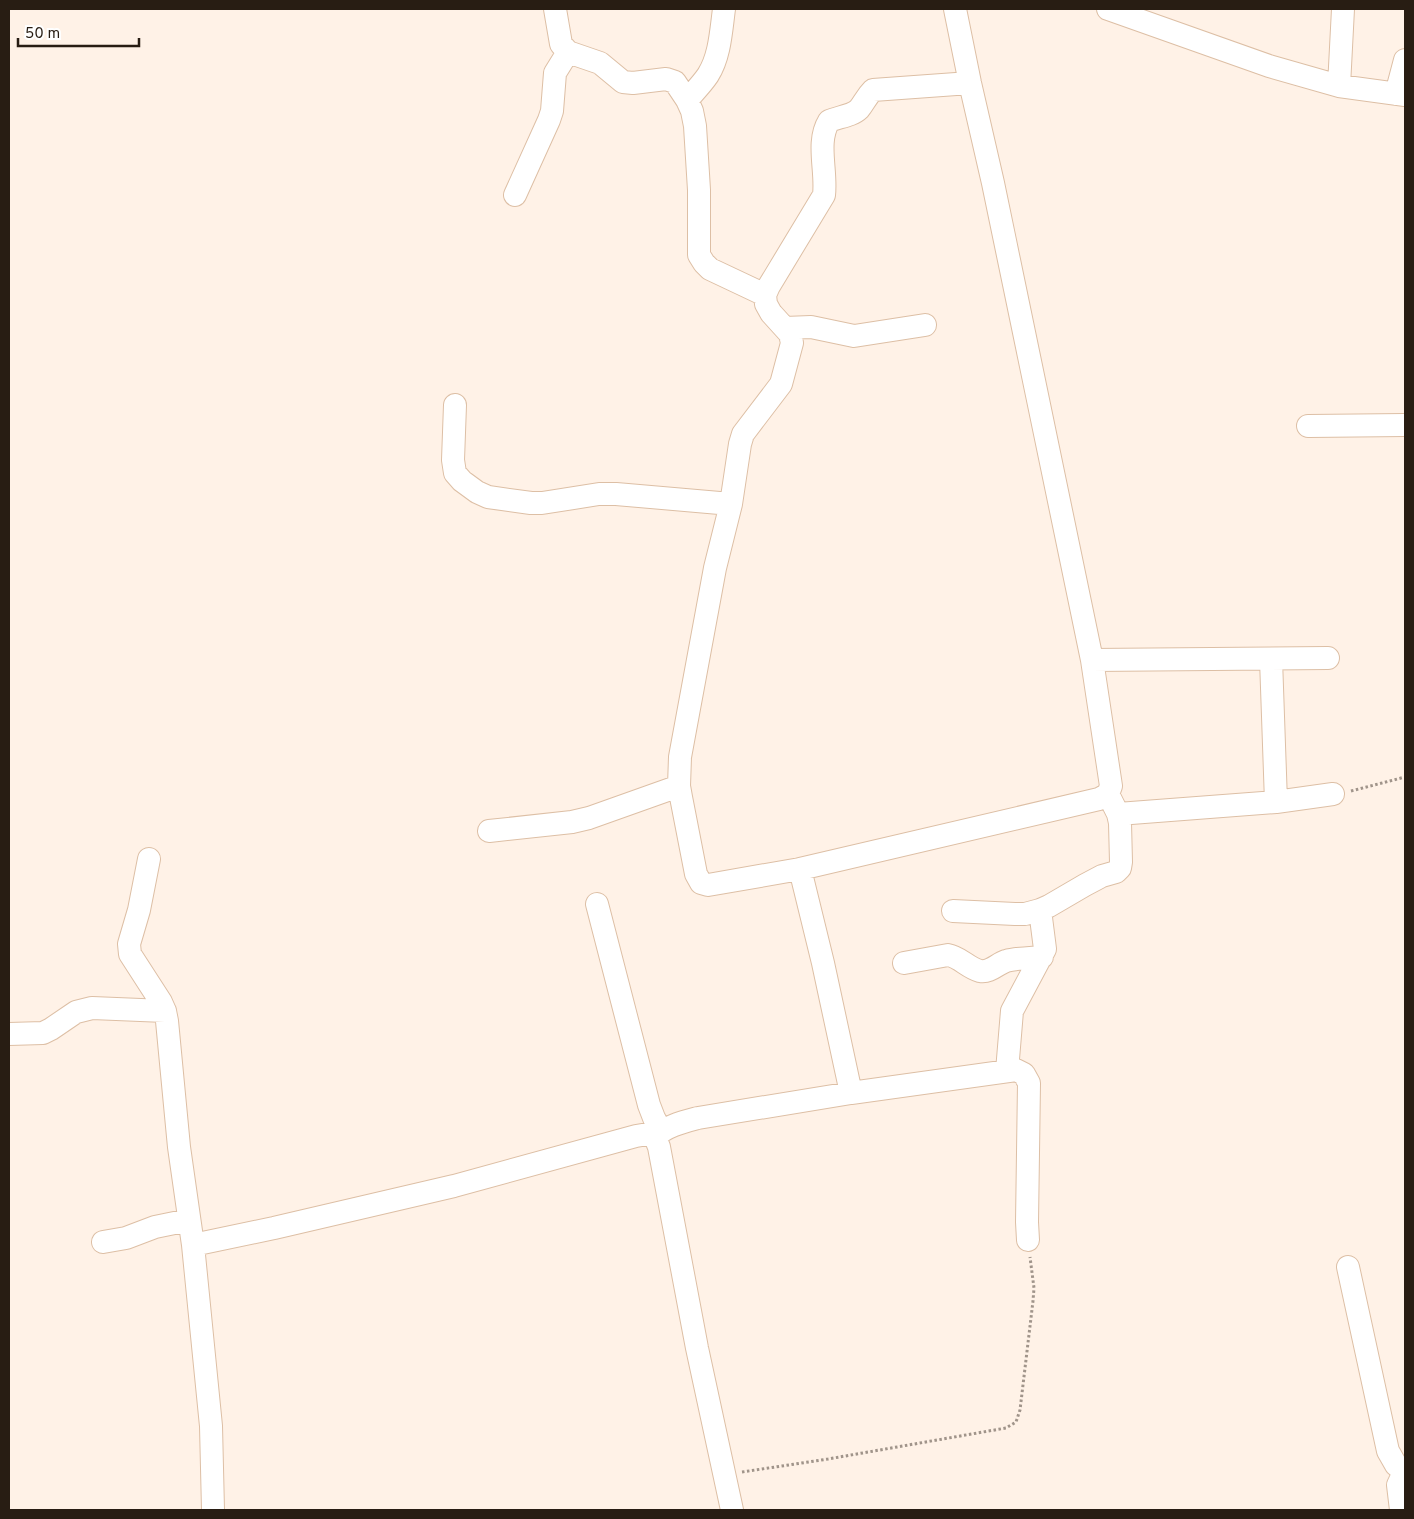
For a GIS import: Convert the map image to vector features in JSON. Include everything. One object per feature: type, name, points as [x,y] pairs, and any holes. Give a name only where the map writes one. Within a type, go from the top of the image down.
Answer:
[{"type":"street","points":[[555,9],[561,44],[568,52],[600,63],[623,82],[633,83],[666,79],[675,82],[687,100],[692,111],[695,126],[699,190],[699,255],[710,269],[765,295]]},
{"type":"street","points":[[687,100],[708,75],[714,62],[718,51],[724,9]]},
{"type":"street","points":[[955,9],[970,83],[994,183],[1092,660],[1111,786],[1108,794],[1099,799],[800,869],[708,884],[701,883],[696,874],[679,786],[680,756],[715,568],[731,504],[740,444],[743,434],[781,384],[792,344],[790,334],[771,313],[766,304],[765,295],[824,195],[823,138],[824,128],[829,121],[853,113],[860,108],[866,97],[873,90],[970,83]]},
{"type":"street","points":[[1108,9],[1269,66],[1339,86],[1401,95],[1405,60]]},
{"type":"street","points":[[1339,86],[1343,9]]},
{"type":"street","points":[[515,195],[549,120],[552,111],[555,73],[568,52]]},
{"type":"street","points":[[786,328],[811,327],[854,336],[925,324]]},
{"type":"street","points":[[455,405],[453,460],[456,472],[462,481],[477,492],[488,497],[542,503],[598,494],[616,494],[731,504]]},
{"type":"street","points":[[1308,426],[1405,425]]},
{"type":"street","points":[[1092,660],[1328,658]]},
{"type":"street","points":[[1271,659],[1276,802]]},
{"type":"street","points":[[489,831],[572,822],[590,818],[679,786]]},
{"type":"street","points":[[953,911],[1024,914],[1050,906],[1085,885],[1116,872],[1120,868],[1120,823],[1118,814],[1108,794]]},
{"type":"street","points":[[1118,814],[1276,802],[1333,794]]},
{"type":"street","points":[[149,859],[139,910],[129,944],[130,954],[165,1011],[212,1426],[213,1510]]},
{"type":"street","points":[[800,869],[823,963],[851,1093]]},
{"type":"street","points":[[597,904],[648,1105],[658,1134],[697,1348],[732,1510]]},
{"type":"street","points":[[1007,1071],[1012,1011],[1045,949],[1040,910]]},
{"type":"street","points":[[904,963],[948,955],[954,956],[982,971],[989,970],[1006,961],[1042,957]]},
{"type":"street","points":[[9,1034],[43,1033],[76,1012],[92,1008],[165,1011]]},
{"type":"street","points":[[193,1245],[454,1186],[636,1136],[658,1134],[684,1121],[698,1118],[851,1093],[1016,1070],[1024,1074],[1029,1083],[1028,1240]]},
{"type":"street","points":[[103,1242],[126,1238],[155,1227],[189,1220]]},
{"type":"street","points":[[1348,1266],[1388,1451],[1396,1464],[1404,1470],[1398,1485],[1401,1510]]},
{"type":"path","points":[[1333,794],[1405,777]]},
{"type":"path","points":[[724,1474],[828,1459],[1006,1428],[1016,1422],[1020,1410],[1034,1288],[1028,1240]]}]
